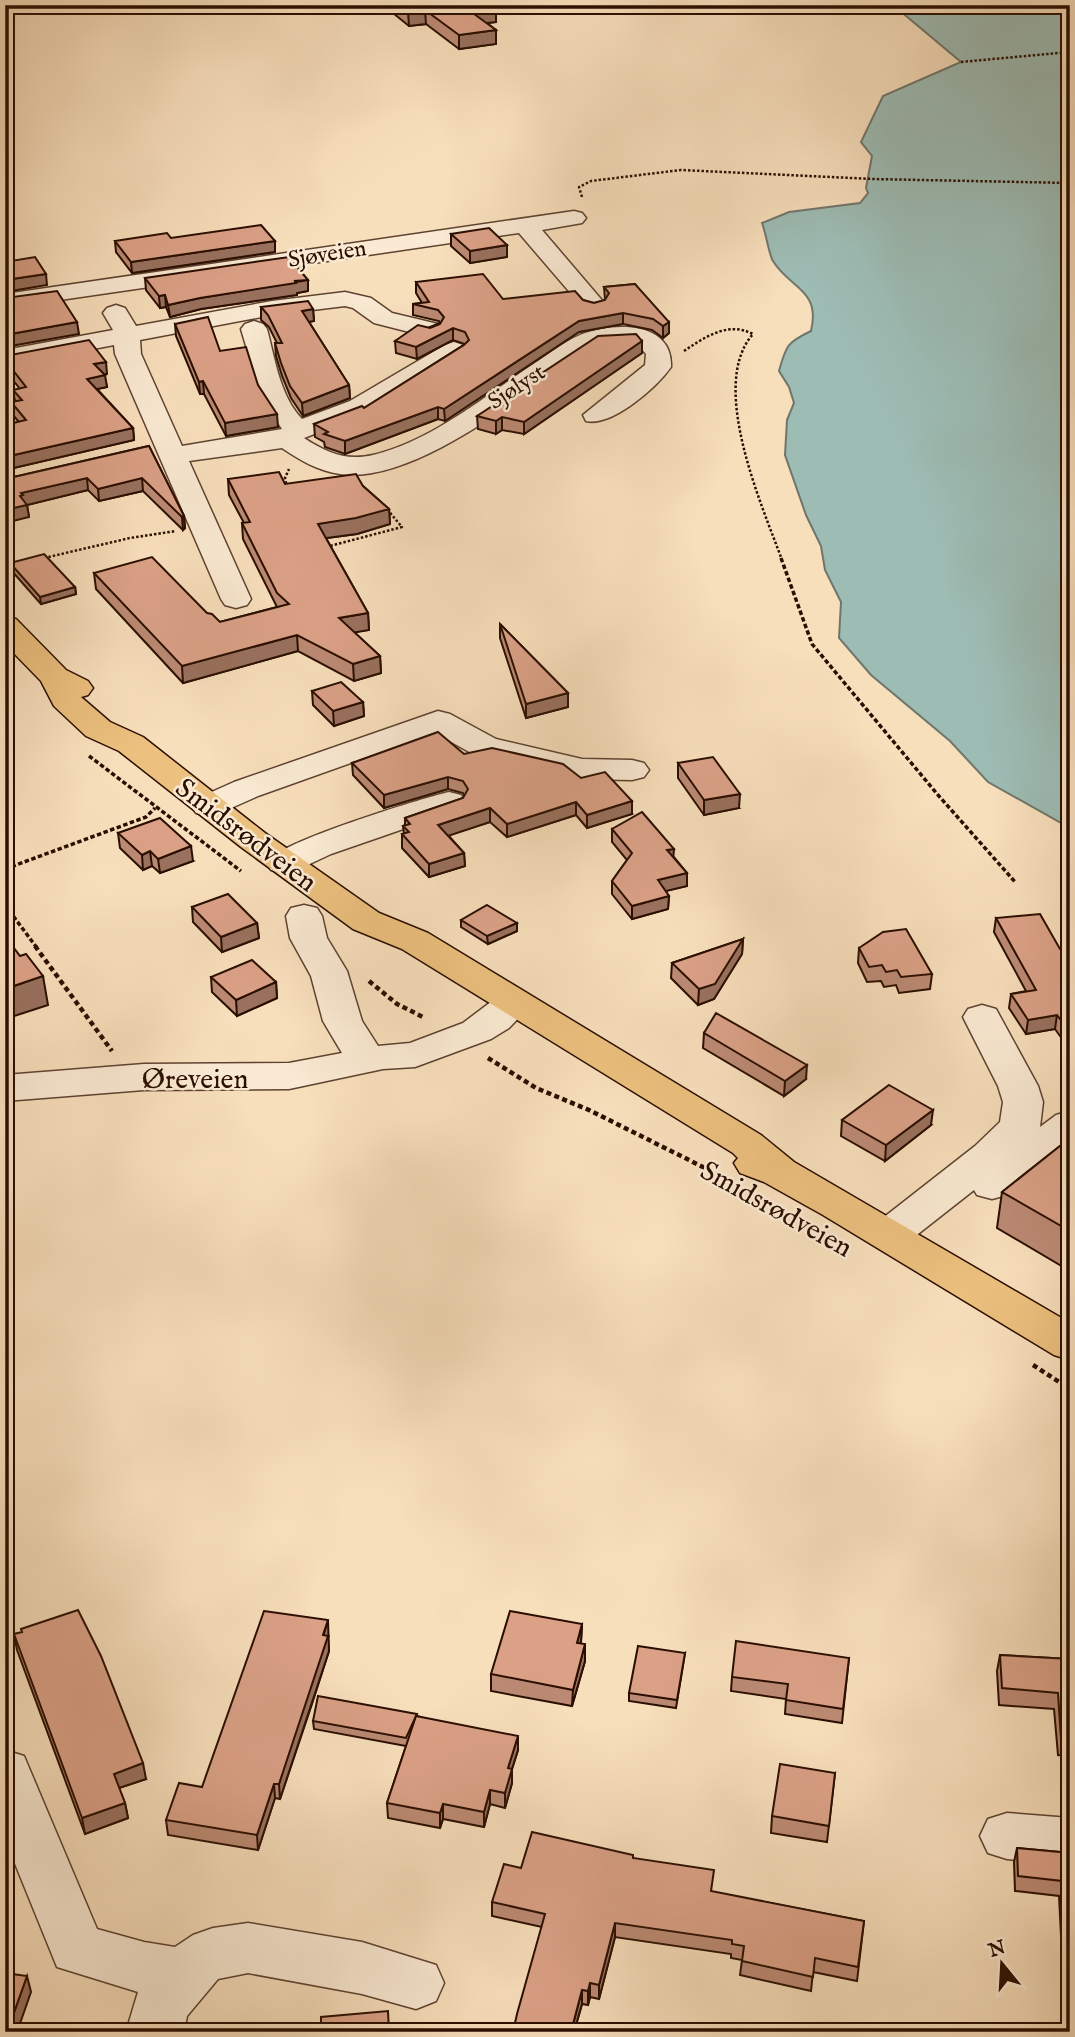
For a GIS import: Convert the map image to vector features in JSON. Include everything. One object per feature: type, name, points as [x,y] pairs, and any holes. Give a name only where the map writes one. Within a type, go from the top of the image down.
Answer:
[{"type":"main road","name":"Smidsrødveien","points":[[5,626],[55,677],[65,699],[98,729],[131,744],[208,806],[366,921],[393,951],[492,1021],[747,1144],[779,1172],[1070,1344]]},
{"type":"street","name":"Sjøveien","points":[[5,301],[574,218]]},
{"type":"street","points":[[524,224],[594,305]]},
{"type":"street","points":[[101,287],[127,335],[128,354],[163,449],[205,527],[236,599]]},
{"type":"street","points":[[5,358],[272,308],[345,299],[362,303],[383,318],[429,329]]},
{"type":"street","name":"Sjølyst","points":[[254,329],[271,388],[292,434],[314,457],[332,464],[366,465],[396,458],[430,443],[572,349],[603,335],[640,336],[649,341],[660,359]]},
{"type":"street","points":[[163,449],[292,434],[359,407],[454,350]]},
{"type":"street","points":[[596,415],[610,408],[659,367],[660,359]]},
{"type":"street","points":[[208,806],[246,789],[438,721],[485,747],[582,769],[632,770]]},
{"type":"street","points":[[284,862],[319,847],[449,802]]},
{"type":"street","name":"Smidsrødveien","points":[[304,916],[303,924],[329,972],[341,1016],[351,1038],[376,1059]]},
{"type":"street","points":[[982,1017],[1018,1086],[1023,1102],[1070,1099]]},
{"type":"street","name":"Øreveien","points":[[5,1088],[120,1078],[289,1076],[376,1059],[415,1055],[441,1047],[492,1021]]},
{"type":"street","name":"Smidsrødveien","points":[[901,1242],[1020,1126],[1023,1102]]},
{"type":"street","points":[[901,1242],[1070,1124]]},
{"type":"street","points":[[5,1772],[77,1949],[144,1968],[186,1974]]},
{"type":"street","points":[[1007,1836],[1070,1842]]},
{"type":"street","points":[[155,2032],[161,2005],[198,1961],[213,1953],[248,1948],[362,1968],[416,1983]]},
{"type":"path","points":[[961,61],[1069,52]]},
{"type":"path","points":[[574,218],[587,213],[590,206],[583,199],[579,187],[591,181],[681,170],[873,179],[1070,183]]},
{"type":"path","points":[[660,359],[684,351],[700,338],[710,334],[743,329],[753,334],[746,343],[737,368],[742,451],[812,643],[930,786],[1016,883]]},
{"type":"path","points":[[274,484],[286,482]]},
{"type":"path","points":[[324,547],[402,527],[381,502]]},
{"type":"path","points":[[37,560],[130,538],[205,527]]},
{"type":"path","points":[[5,568],[25,563]]},
{"type":"path","points":[[5,869],[146,817],[155,808]]},
{"type":"path","points":[[5,905],[114,1054],[120,1078]]},
{"type":"path","name":"Smidsrødveien","points":[[492,1021],[536,1088],[589,1110],[729,1180]]},
{"type":"path","points":[[1024,1358],[1070,1390]]},
{"type":"water","points":[[893,5],[1070,5],[1070,828],[988,782],[950,741],[871,675],[839,638],[841,602],[825,570],[821,546],[806,515],[785,455],[787,420],[794,403],[789,387],[779,371],[788,346],[811,331],[812,306],[802,291],[773,261],[762,223],[789,212],[860,203],[868,193],[866,188],[872,156],[861,142],[883,96],[961,62]]},
{"type":"building","points":[[400,5],[492,5],[496,8],[470,11],[496,30],[459,35],[425,10],[408,12]]},
{"type":"building","points":[[261,225],[275,241],[131,262],[115,241],[167,233],[171,238]]},
{"type":"building","points":[[489,228],[507,245],[470,251],[451,234]]},
{"type":"building","points":[[35,257],[46,274],[5,280],[5,262]]},
{"type":"building","points":[[289,257],[308,280],[168,305],[165,295],[159,296],[145,278]]},
{"type":"building","points":[[483,274],[503,299],[575,291],[583,300],[594,303],[605,300],[609,293],[604,287],[635,284],[669,322],[663,326],[653,319],[623,313],[579,321],[444,409],[438,407],[345,441],[324,434],[328,432],[314,424],[362,406],[364,408],[464,345],[469,340],[465,332],[453,328],[416,347],[395,341],[418,325],[430,328],[440,324],[444,317],[438,310],[413,304],[429,302],[416,282]]},
{"type":"building","points":[[57,291],[77,322],[5,335],[5,298]]},
{"type":"building","points":[[308,301],[313,309],[302,311],[349,385],[302,403],[290,386],[281,363],[275,343],[282,343],[261,307]]},
{"type":"building","points":[[208,317],[220,351],[246,347],[258,385],[277,414],[225,423],[203,381],[199,382],[175,324]]},
{"type":"building","points":[[636,334],[642,341],[524,422],[502,417],[496,421],[477,416],[598,336]]},
{"type":"building","points":[[89,340],[106,362],[94,364],[105,375],[87,379],[133,428],[5,457],[5,425],[26,420],[11,402],[22,400],[13,390],[26,387],[5,360],[5,356]]},
{"type":"building","points":[[149,446],[184,516],[182,517],[142,478],[98,489],[87,478],[21,493],[23,495],[20,496],[27,505],[5,510],[5,479]]},
{"type":"building","points":[[279,472],[285,484],[356,474],[363,486],[389,509],[318,524],[368,613],[339,618],[380,656],[353,664],[297,635],[182,666],[94,573],[152,557],[207,613],[220,622],[289,604],[277,593],[242,523],[250,522],[228,479]]},
{"type":"building","points":[[44,554],[75,587],[40,597],[10,563]]},
{"type":"building","points":[[500,624],[568,693],[526,704]]},
{"type":"building","points":[[341,682],[363,702],[333,711],[312,691]]},
{"type":"building","points":[[438,732],[464,754],[492,748],[563,764],[581,778],[605,772],[632,801],[587,815],[576,802],[507,824],[490,808],[438,825],[464,853],[429,864],[402,834],[409,832],[403,826],[410,824],[405,818],[463,798],[468,789],[463,781],[448,777],[384,795],[352,763]]},
{"type":"building","points":[[713,757],[740,794],[704,800],[678,763]]},
{"type":"building","points":[[642,812],[674,849],[667,850],[687,873],[658,880],[669,896],[632,906],[612,881],[632,853],[612,829]]},
{"type":"building","points":[[160,818],[191,846],[158,859],[150,851],[142,855],[118,833]]},
{"type":"building","points":[[228,894],[257,923],[221,937],[192,907]]},
{"type":"building","points":[[487,905],[517,923],[487,936],[461,920]]},
{"type":"building","points":[[1040,914],[1060,949],[1070,948],[1070,1032],[1057,1015],[1028,1020],[1011,994],[1036,990],[996,918]]},
{"type":"building","points":[[906,929],[932,974],[901,977],[897,970],[886,972],[882,965],[869,967],[859,948],[883,932]]},
{"type":"building","points":[[5,936],[20,956],[26,954],[43,976],[5,989]]},
{"type":"building","points":[[743,939],[715,984],[699,989],[672,963]]},
{"type":"building","points":[[252,960],[276,982],[236,1000],[211,977]]},
{"type":"building","points":[[716,1013],[807,1065],[785,1081],[704,1033]]},
{"type":"building","points":[[889,1085],[933,1110],[886,1145],[842,1120]]},
{"type":"building","points":[[1070,1138],[1070,1231],[1002,1192]]},
{"type":"building","points":[[1065,1570],[1070,1570],[1070,1607]]},
{"type":"building","points":[[78,1610],[101,1656],[143,1763],[114,1774],[125,1803],[82,1818],[14,1634],[22,1632],[21,1629]]},
{"type":"building","points":[[264,1611],[328,1620],[323,1635],[328,1636],[279,1784],[274,1784],[257,1835],[166,1820],[179,1783],[202,1787]]},
{"type":"building","points":[[510,1611],[582,1624],[577,1643],[585,1644],[573,1690],[491,1674]]},
{"type":"building","points":[[736,1641],[849,1658],[843,1709],[786,1700],[788,1684],[732,1677]]},
{"type":"building","points":[[638,1646],[685,1653],[677,1700],[629,1693]]},
{"type":"building","points":[[1000,1655],[1070,1659],[1070,1739],[1061,1739],[1058,1693],[1002,1688]]},
{"type":"building","points":[[318,1696],[417,1714],[406,1738],[313,1721]]},
{"type":"building","points":[[416,1716],[518,1736],[508,1768],[512,1769],[505,1793],[490,1790],[484,1812],[443,1804],[440,1813],[387,1803]]},
{"type":"building","points":[[780,1764],[835,1773],[829,1826],[772,1816]]},
{"type":"building","points":[[532,1832],[633,1855],[633,1858],[714,1870],[711,1891],[864,1921],[858,1967],[815,1958],[813,1977],[742,1961],[744,1946],[732,1944],[732,1940],[615,1923],[599,1985],[590,1983],[588,1991],[582,1990],[571,2032],[513,2032],[545,1914],[492,1902],[504,1864],[521,1868]]},
{"type":"building","points":[[1017,1848],[1070,1853],[1070,1922],[1064,1922],[1062,1881],[1018,1876]]},
{"type":"building","points":[[5,1973],[27,1976],[7,2032],[5,2032]]},
{"type":"building","points":[[388,2011],[389,2032],[321,2032],[321,2017]]}]
